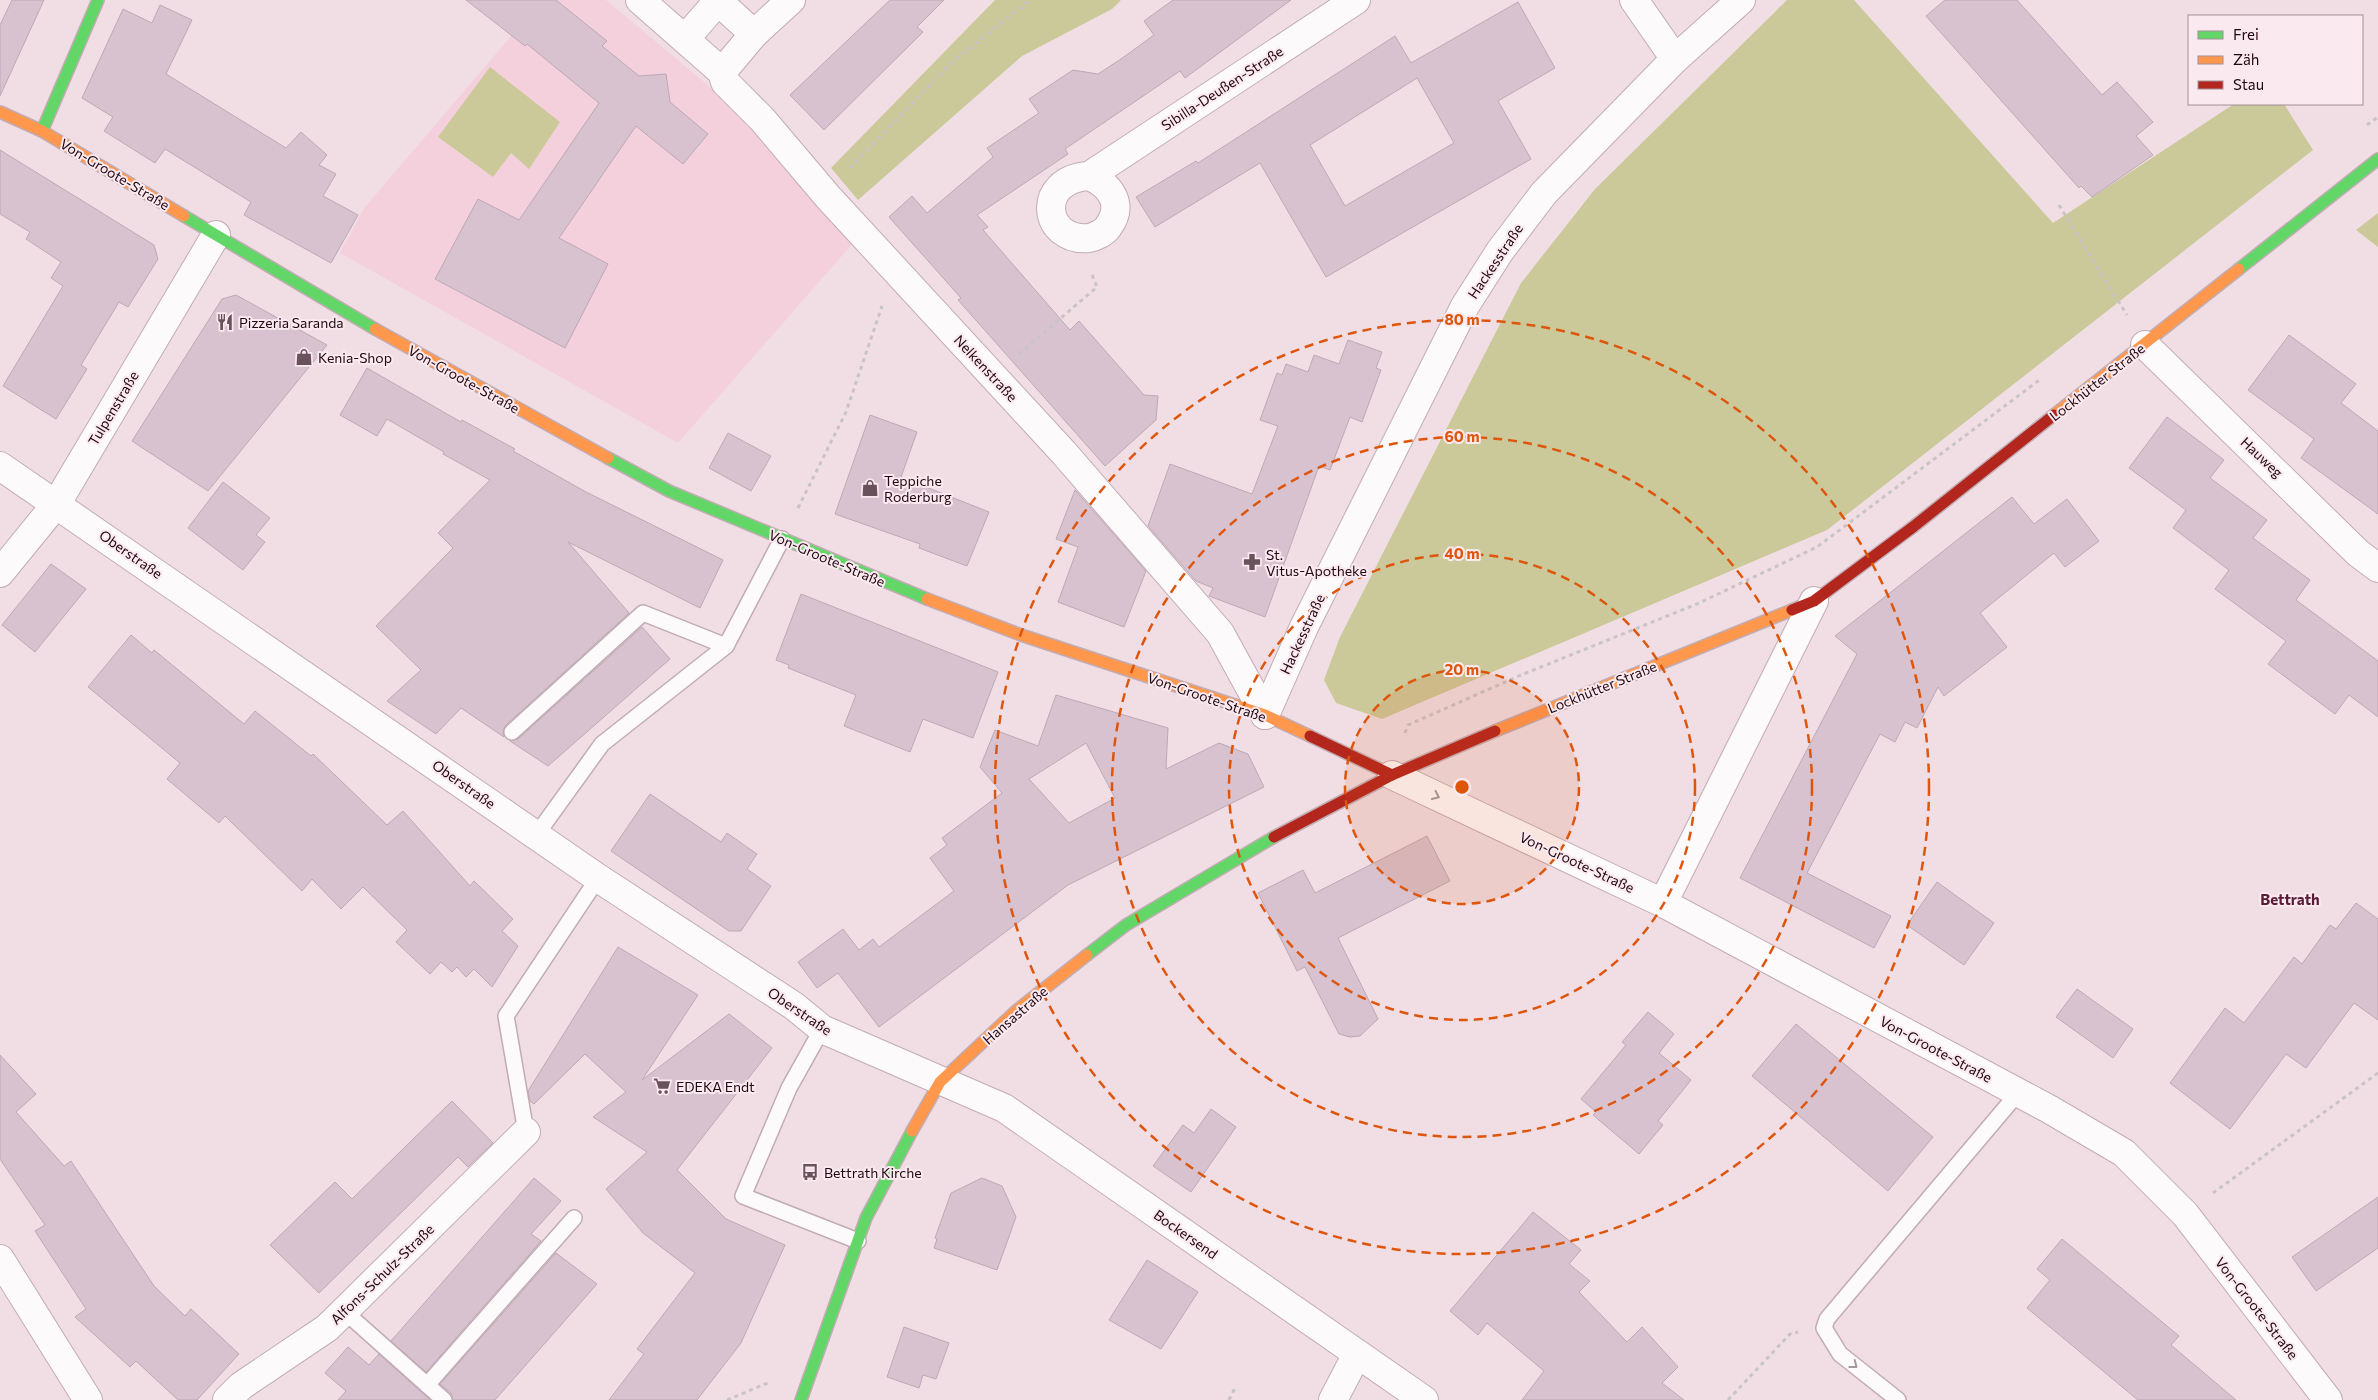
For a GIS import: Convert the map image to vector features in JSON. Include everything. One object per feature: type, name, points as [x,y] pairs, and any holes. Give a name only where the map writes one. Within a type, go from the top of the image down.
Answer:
[{"type":"street","points":[[42,131],[98,0]]},
{"type":"street","name":"Nelkenstraße","points":[[640,0],[722,72],[725,82],[762,120],[828,197],[993,376],[1220,633],[1264,715]]},
{"type":"street","points":[[722,72],[754,34],[791,0]]},
{"type":"street","name":"Sibilla-Deußen-Straße","points":[[1078,239],[1064,234],[1055,223],[1051,209],[1054,195],[1062,183],[1074,177],[1089,176],[1356,0]]},
{"type":"street","points":[[1634,0],[1674,59]]},
{"type":"street","name":"Hackesstraße","points":[[1264,715],[1304,627],[1465,306],[1500,251],[1544,193],[1674,59],[1741,0]]},
{"type":"street","points":[[685,39],[718,1],[754,34]]},
{"type":"street","name":"Von-Groote-Straße","points":[[0,112],[42,131],[396,342],[669,491],[878,580],[1021,635],[1264,715],[1663,903],[2018,1093],[2124,1153],[2185,1214],[2328,1400]]},
{"type":"street","name":"Lockhütter Straße","points":[[1392,775],[1814,601],[2145,345],[2378,159]]},
{"type":"street","points":[[1078,239],[1094,238],[1108,228],[1115,213],[1113,196],[1104,182],[1089,176]]},
{"type":"street","name":"Tulpenstraße","points":[[0,573],[57,503],[216,235]]},
{"type":"street","name":"Hauweg","points":[[2145,345],[2358,553],[2378,568]]},
{"type":"street","name":"Oberstraße","points":[[0,466],[57,503],[598,878],[794,1006],[822,1029],[940,1082]]},
{"type":"street","name":"Lockhütter Straße","points":[[1663,903],[1814,601]]},
{"type":"street","name":"Hansastraße","points":[[801,1400],[878,1190],[940,1082],[1016,1011],[1126,925],[1296,824],[1392,775]]},
{"type":"street","name":"Bockersend","points":[[940,1082],[1004,1108],[1424,1400]]},
{"type":"street","name":"Alfons-Schulz-Straße","points":[[227,1400],[241,1386],[327,1328],[526,1132]]},
{"type":"street","points":[[0,1259],[88,1400]]},
{"type":"street","points":[[1333,1400],[1358,1354]]},
{"type":"lane","points":[[537,834],[602,744],[726,646],[782,539]]},
{"type":"lane","points":[[512,732],[644,614],[726,646]]},
{"type":"lane","points":[[526,1132],[506,1016],[598,878]]},
{"type":"lane","points":[[822,1029],[789,1088],[743,1196],[858,1241]]},
{"type":"lane","points":[[1898,1400],[1840,1354],[1824,1328],[1827,1319],[2018,1093]]},
{"type":"lane","points":[[427,1385],[574,1218]]},
{"type":"lane","points":[[344,1311],[444,1400]]},
{"type":"path","points":[[828,197],[855,161],[951,63],[1030,0]]},
{"type":"path","points":[[2364,127],[2378,116]]},
{"type":"path","points":[[2059,205],[2145,345]]},
{"type":"path","points":[[993,376],[1097,287],[1078,239]]},
{"type":"path","points":[[782,539],[846,412],[895,270]]},
{"type":"path","points":[[2118,320],[2134,308]]},
{"type":"path","points":[[1392,775],[1396,770],[1408,725],[1520,675],[1697,604],[1817,547],[2049,373]]},
{"type":"path","points":[[2185,1214],[2378,1073]]},
{"type":"path","points":[[1728,1400],[1790,1334],[1824,1328]]},
{"type":"path","points":[[1229,1400],[1236,1386]]},
{"type":"shaded area","points":[[542,0],[606,0],[721,96],[853,243],[678,443],[340,253],[365,207]]},
{"type":"shaded area","points":[[995,0],[1121,0],[1112,9],[1022,56],[858,200],[831,168]]},
{"type":"shaded area","points":[[1787,0],[1854,0],[2053,223],[2232,105],[2285,105],[2313,150],[1827,530],[1382,719],[1336,703],[1324,680],[1340,637],[1521,283],[1595,189]]},
{"type":"shaded area","points":[[490,67],[560,122],[529,169],[511,153],[493,177],[438,137]]},
{"type":"shaded area","points":[[2378,213],[2378,247],[2356,230]]},
{"type":"building","points":[[12,0],[44,0],[0,96],[0,25]]},
{"type":"building","points":[[466,0],[556,0],[607,41],[602,46],[639,76],[666,74],[670,102],[708,134],[683,164],[636,126],[559,238],[608,264],[565,348],[435,279],[478,199],[519,220],[599,103],[527,44],[525,46]]},
{"type":"building","points":[[890,0],[944,0],[917,27],[923,32],[824,130],[790,95]]},
{"type":"building","points":[[1173,0],[1291,0],[1185,78],[1180,71],[1065,149],[1068,154],[977,215],[988,227],[983,230],[1070,330],[1079,321],[1144,395],[1158,396],[1156,420],[1105,466],[958,300],[961,298],[889,217],[912,196],[927,213],[993,157],[987,148],[1039,113],[1029,99],[1073,70],[1098,74],[1121,59],[1154,35],[1144,21]]},
{"type":"building","points":[[1945,0],[2017,0],[2102,95],[2117,82],[2153,122],[2136,136],[2153,155],[2092,197],[2081,186],[2079,188],[1926,16]]},
{"type":"building","points":[[1518,2],[1555,68],[1498,101],[1531,159],[1326,277],[1260,163],[1155,227],[1136,197],[1196,161],[1198,163],[1395,36],[1411,63]],"holes":[[[1417,78],[1454,143],[1345,206],[1310,145]]]},
{"type":"building","points":[[160,5],[192,20],[166,74],[286,148],[301,132],[327,155],[319,165],[336,174],[323,196],[358,215],[331,263],[244,215],[251,202],[165,149],[155,163],[104,131],[113,117],[82,98],[123,9],[152,23]]},
{"type":"building","points":[[0,150],[154,245],[158,259],[128,307],[119,302],[81,365],[87,369],[56,419],[3,386],[63,286],[51,278],[61,262],[26,239],[30,232],[0,214]]},
{"type":"building","points":[[236,295],[327,345],[208,491],[132,441],[222,299]]},
{"type":"building","points":[[2289,335],[2356,384],[2341,403],[2378,431],[2378,514],[2301,458],[2314,439],[2248,390]]},
{"type":"building","points":[[1348,340],[1382,352],[1376,368],[1381,370],[1362,422],[1350,417],[1330,470],[1319,466],[1265,617],[1209,596],[1213,588],[1196,581],[1148,526],[1170,464],[1252,494],[1278,426],[1260,420],[1277,373],[1282,375],[1286,364],[1308,372],[1314,355],[1339,364]]},
{"type":"building","points":[[367,368],[461,422],[462,420],[515,449],[513,451],[586,492],[723,560],[700,608],[568,542],[629,613],[506,725],[503,730],[504,737],[461,708],[436,734],[387,701],[421,670],[376,626],[453,548],[438,533],[490,480],[443,454],[444,452],[387,419],[377,436],[340,415]]},
{"type":"building","points":[[870,415],[917,432],[901,477],[989,512],[967,566],[919,548],[920,544],[835,514]]},
{"type":"building","points":[[2167,417],[2224,460],[2210,478],[2267,520],[2253,538],[2310,580],[2296,600],[2378,661],[2378,717],[2349,695],[2335,714],[2268,664],[2286,641],[2215,589],[2229,570],[2173,528],[2186,510],[2129,468]]},
{"type":"building","points":[[728,433],[771,456],[751,491],[709,468]]},
{"type":"building","points":[[223,482],[270,518],[256,535],[265,542],[243,570],[188,528]]},
{"type":"building","points":[[1075,490],[1146,571],[1124,627],[1058,602],[1078,547],[1056,539]]},
{"type":"building","points":[[2012,497],[2034,524],[2067,499],[2099,541],[2065,567],[2054,553],[1980,613],[2007,647],[1944,696],[1938,687],[1917,728],[1905,722],[1895,742],[1880,734],[1807,873],[1891,916],[1874,948],[1740,878],[1857,654],[1835,636]]},
{"type":"building","points":[[51,564],[86,589],[35,652],[2,625]]},
{"type":"building","points":[[801,594],[998,672],[973,738],[923,719],[910,752],[844,726],[856,695],[788,668],[789,665],[776,660]]},
{"type":"building","points":[[642,627],[670,659],[548,766],[510,741],[518,739]]},
{"type":"building","points":[[131,635],[152,653],[154,650],[244,724],[255,711],[311,756],[313,754],[387,825],[403,811],[470,886],[474,881],[513,919],[502,931],[518,946],[492,987],[474,969],[466,977],[457,967],[452,972],[441,962],[430,974],[396,942],[407,930],[363,887],[341,909],[312,879],[302,891],[225,816],[219,823],[167,779],[180,763],[88,687]]},
{"type":"building","points":[[1056,695],[1168,728],[1166,769],[1219,743],[1248,754],[1264,787],[1068,885],[879,1027],[838,973],[817,988],[798,962],[843,929],[859,950],[873,939],[879,947],[954,891],[930,858],[947,845],[942,838],[1002,793],[980,767],[995,730],[1038,746]],"holes":[[[1086,743],[1115,798],[1069,823],[1029,779]]]},
{"type":"building","points":[[650,794],[721,842],[727,833],[757,854],[747,869],[771,886],[741,931],[729,931],[611,851]]},
{"type":"building","points":[[1427,836],[1450,881],[1338,938],[1378,1019],[1360,1036],[1350,1037],[1339,1034],[1305,967],[1297,971],[1258,893],[1303,870],[1315,893]]},
{"type":"building","points":[[1937,882],[1994,923],[1964,965],[1907,925]]},
{"type":"building","points":[[2356,903],[2378,919],[2378,1020],[2354,1003],[2306,1068],[2286,1054],[2230,1129],[2170,1083],[2225,1008],[2244,1023],[2294,957],[2302,964],[2330,925],[2336,929]]},
{"type":"building","points":[[618,947],[698,995],[642,1080],[729,1014],[772,1048],[677,1170],[726,1219],[785,1245],[741,1343],[697,1400],[609,1400],[644,1354],[637,1349],[695,1273],[643,1233],[606,1189],[647,1152],[593,1117],[626,1092],[585,1054],[534,1104],[530,1101],[528,1091]]},
{"type":"building","points":[[2077,989],[2133,1029],[2113,1058],[2056,1017]]},
{"type":"building","points":[[1648,1012],[1674,1034],[1659,1053],[1691,1080],[1658,1121],[1663,1125],[1639,1154],[1593,1115],[1596,1112],[1581,1099],[1626,1045],[1622,1042]]},
{"type":"building","points":[[1796,1024],[1933,1137],[1888,1191],[1752,1076]]},
{"type":"building","points":[[0,1055],[36,1094],[16,1112],[64,1166],[71,1161],[154,1286],[185,1316],[191,1309],[239,1354],[197,1400],[178,1400],[136,1361],[130,1367],[75,1317],[86,1309],[35,1231],[45,1225],[0,1159]]},
{"type":"building","points":[[452,1101],[493,1143],[468,1167],[458,1157],[319,1293],[270,1245],[335,1182],[352,1199]]},
{"type":"building","points":[[1211,1109],[1236,1127],[1191,1192],[1153,1166],[1183,1125],[1194,1133]]},
{"type":"building","points":[[534,1178],[561,1201],[531,1234],[541,1241],[426,1372],[391,1341]]},
{"type":"building","points":[[982,1178],[1002,1186],[1016,1217],[997,1270],[934,1248],[937,1239],[935,1238],[951,1193]]},
{"type":"building","points":[[2378,1197],[2378,1248],[2316,1291],[2292,1257]]},
{"type":"building","points":[[1533,1212],[1581,1250],[1569,1264],[1590,1281],[1579,1292],[1627,1342],[1642,1327],[1678,1367],[1662,1383],[1684,1400],[1522,1400],[1544,1371],[1487,1323],[1478,1335],[1450,1311]]},
{"type":"building","points":[[2062,1239],[2179,1336],[2171,1345],[2236,1400],[2138,1400],[2027,1308],[2050,1280],[2037,1269]]},
{"type":"building","points":[[556,1253],[597,1284],[495,1400],[453,1400],[451,1393],[440,1384]]},
{"type":"building","points":[[1147,1260],[1198,1292],[1161,1349],[1109,1320]]},
{"type":"building","points":[[904,1327],[949,1343],[936,1379],[923,1375],[919,1388],[887,1377]]},
{"type":"building","points":[[348,1347],[369,1365],[379,1354],[430,1400],[338,1400],[346,1391],[325,1373]]},
{"type":"traffic: fast","points":[[42,131],[98,0]]},
{"type":"traffic: fast","points":[[2239,269],[2378,159]]},
{"type":"traffic: fast","points":[[184,216],[375,329]]},
{"type":"traffic: fast","points":[[608,458],[669,491],[927,599]]},
{"type":"traffic: fast","points":[[1087,955],[1126,925],[1274,837]]},
{"type":"traffic: fast","points":[[801,1400],[866,1218],[912,1131]]},
{"type":"traffic: slow","points":[[0,112],[42,131],[184,216]]},
{"type":"traffic: slow","points":[[2054,415],[2239,269]]},
{"type":"traffic: slow","points":[[375,329],[608,458]]},
{"type":"traffic: slow","points":[[927,599],[1021,635],[1265,715],[1310,736]]},
{"type":"traffic: slow","points":[[1495,731],[1792,610]]},
{"type":"traffic: slow","points":[[912,1131],[940,1082],[1016,1011],[1087,955]]},
{"type":"traffic: jam","points":[[1792,610],[1814,601],[1913,527],[2054,415]]},
{"type":"traffic: jam","points":[[1274,837],[1392,775],[1495,731]]},
{"type":"traffic: jam","points":[[1310,736],[1392,775]]},
{"type":"place","name":"Pizzeria Saranda","points":[[225,322]]},
{"type":"place","name":"Kenia-Shop","points":[[304,357]]},
{"type":"place","name":"Teppiche Roderburg","points":[[870,488]]},
{"type":"place","name":"St. Vitus-Apotheke","points":[[1252,562]]},
{"type":"place","name":"EDEKA Endt","points":[[662,1086]]},
{"type":"place","name":"Bettrath Kirche","points":[[810,1172]]},
{"type":"district","name":"Bettrath","points":[[2290,899]]}]
